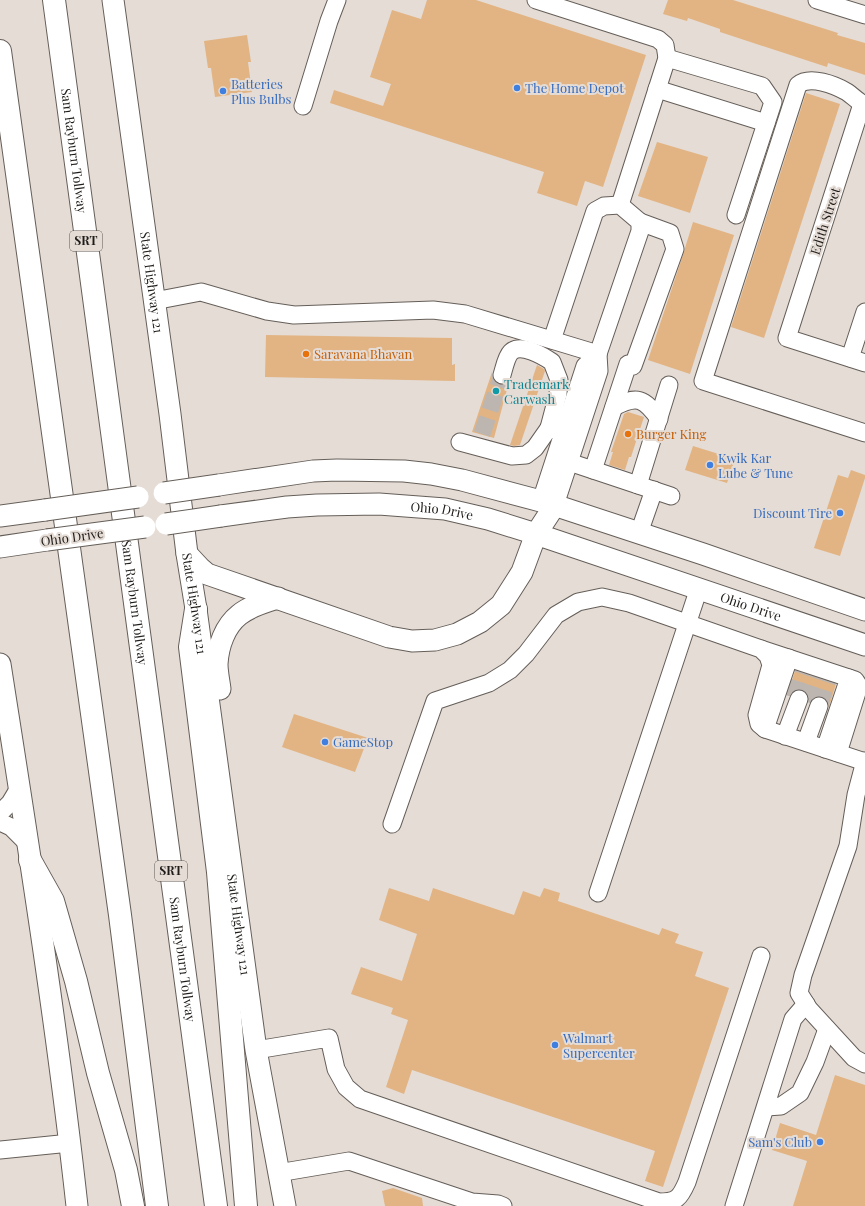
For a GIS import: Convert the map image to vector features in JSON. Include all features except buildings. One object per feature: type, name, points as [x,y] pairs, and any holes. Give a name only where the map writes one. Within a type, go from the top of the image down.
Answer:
[{"type":"highway","name":"Sam Rayburn Tollway","points":[[54,0],[216,1206]]},
{"type":"highway","points":[[0,51],[119,908],[157,1206]]},
{"type":"highway","points":[[196,609],[190,647],[218,872],[246,1206]]},
{"type":"highway","points":[[29,852],[53,901],[76,981],[98,1073],[126,1170],[134,1206]]},
{"type":"main road","name":"State Highway 121","points":[[113,0],[187,554],[196,609],[256,1050],[284,1206]]},
{"type":"main road","points":[[0,516],[313,471],[378,470],[431,474],[462,480],[548,503],[703,554],[865,610]]},
{"type":"main road","points":[[187,554],[207,574],[389,637],[412,641],[435,640],[457,634],[480,622],[501,605],[522,572],[548,503]]},
{"type":"main road","name":"Ohio Drive","points":[[0,547],[287,507],[324,504],[379,504],[451,511],[488,519],[536,534],[865,645]]},
{"type":"main road","points":[[230,861],[235,802],[217,665],[220,645],[229,626],[239,614],[255,606],[278,598]]},
{"type":"main road","points":[[0,664],[54,1019],[77,1206]]},
{"type":"street","points":[[303,106],[336,0]]},
{"type":"street","points":[[536,0],[658,39],[665,46],[667,58],[620,205]]},
{"type":"street","points":[[817,0],[865,15]]},
{"type":"street","points":[[667,58],[762,86],[773,102],[736,215]]},
{"type":"street","points":[[864,105],[848,92],[836,87],[809,80],[798,85],[703,381],[865,434]]},
{"type":"street","points":[[657,89],[766,123]]},
{"type":"street","name":"Edith Street","points":[[857,361],[787,338],[864,105]]},
{"type":"street","points":[[552,340],[595,211],[604,206],[620,205],[628,210],[640,222],[670,233],[674,249],[614,407],[593,470]]},
{"type":"street","points":[[548,503],[569,462],[600,371],[598,354],[640,231],[640,222]]},
{"type":"street","points":[[154,300],[201,292],[267,311],[294,315],[433,310],[465,314],[598,354]]},
{"type":"street","points":[[857,361],[865,312]]},
{"type":"street","points":[[502,376],[510,353],[516,349],[529,350],[552,362],[559,380],[556,430],[548,503]]},
{"type":"street","points":[[460,442],[479,441],[512,456],[526,455],[556,430],[585,366],[598,354]]},
{"type":"street","points":[[638,485],[670,385]]},
{"type":"street","points":[[614,407],[625,401],[636,399],[646,404],[659,419]]},
{"type":"street","points":[[569,462],[671,496]]},
{"type":"street","points":[[639,533],[654,490]]},
{"type":"street","points":[[598,893],[699,588]]},
{"type":"street","points":[[392,824],[435,700],[489,683],[510,670],[526,654],[556,615],[578,602],[602,597],[629,603],[761,649],[819,672]]},
{"type":"street","points":[[761,649],[768,656],[772,665],[757,715],[759,724],[865,761],[859,809],[848,846],[803,975],[800,993],[809,1009],[827,1029],[854,1058],[865,1064]]},
{"type":"street","points":[[778,731],[819,672]]},
{"type":"street","points":[[818,745],[819,672]]},
{"type":"street","points":[[778,731],[809,702],[818,745]]},
{"type":"street","points":[[0,813],[20,788]]},
{"type":"street","points":[[0,822],[11,827],[29,852]]},
{"type":"street","points":[[256,1050],[329,1038],[336,1069],[346,1087],[360,1099],[659,1202],[669,1202],[681,1196],[687,1182],[761,956]]},
{"type":"street","points":[[734,1206],[793,1019],[806,1004]]},
{"type":"street","points":[[766,1107],[781,1106],[800,1093],[815,1062],[827,1029]]},
{"type":"street","points":[[0,1150],[70,1143]]},
{"type":"street","points":[[278,1173],[349,1161],[472,1202],[498,1204],[503,1206]]},
{"type":"tunnel","points":[[482,434],[502,375]]},
{"type":"tunnel","points":[[792,697],[801,670]]},
{"type":"tunnel","points":[[804,701],[813,674]]},
{"type":"tunnel","points":[[819,706],[828,679]]},
{"type":"place","name":"The Home Depot","points":[[517,88]]},
{"type":"place","name":"Batteries Plus Bulbs","points":[[223,91]]},
{"type":"place","name":"Saravana Bhavan","points":[[306,354]]},
{"type":"place","name":"Trademark Carwash","points":[[496,391]]},
{"type":"place","name":"Burger King","points":[[628,434]]},
{"type":"place","name":"Kwik Kar Lube & Tune","points":[[710,465]]},
{"type":"place","name":"Discount Tire","points":[[840,513]]},
{"type":"place","name":"GameStop","points":[[325,742]]},
{"type":"place","name":"Walmart Supercenter","points":[[555,1045]]},
{"type":"place","name":"Sam's Club","points":[[820,1142]]}]
